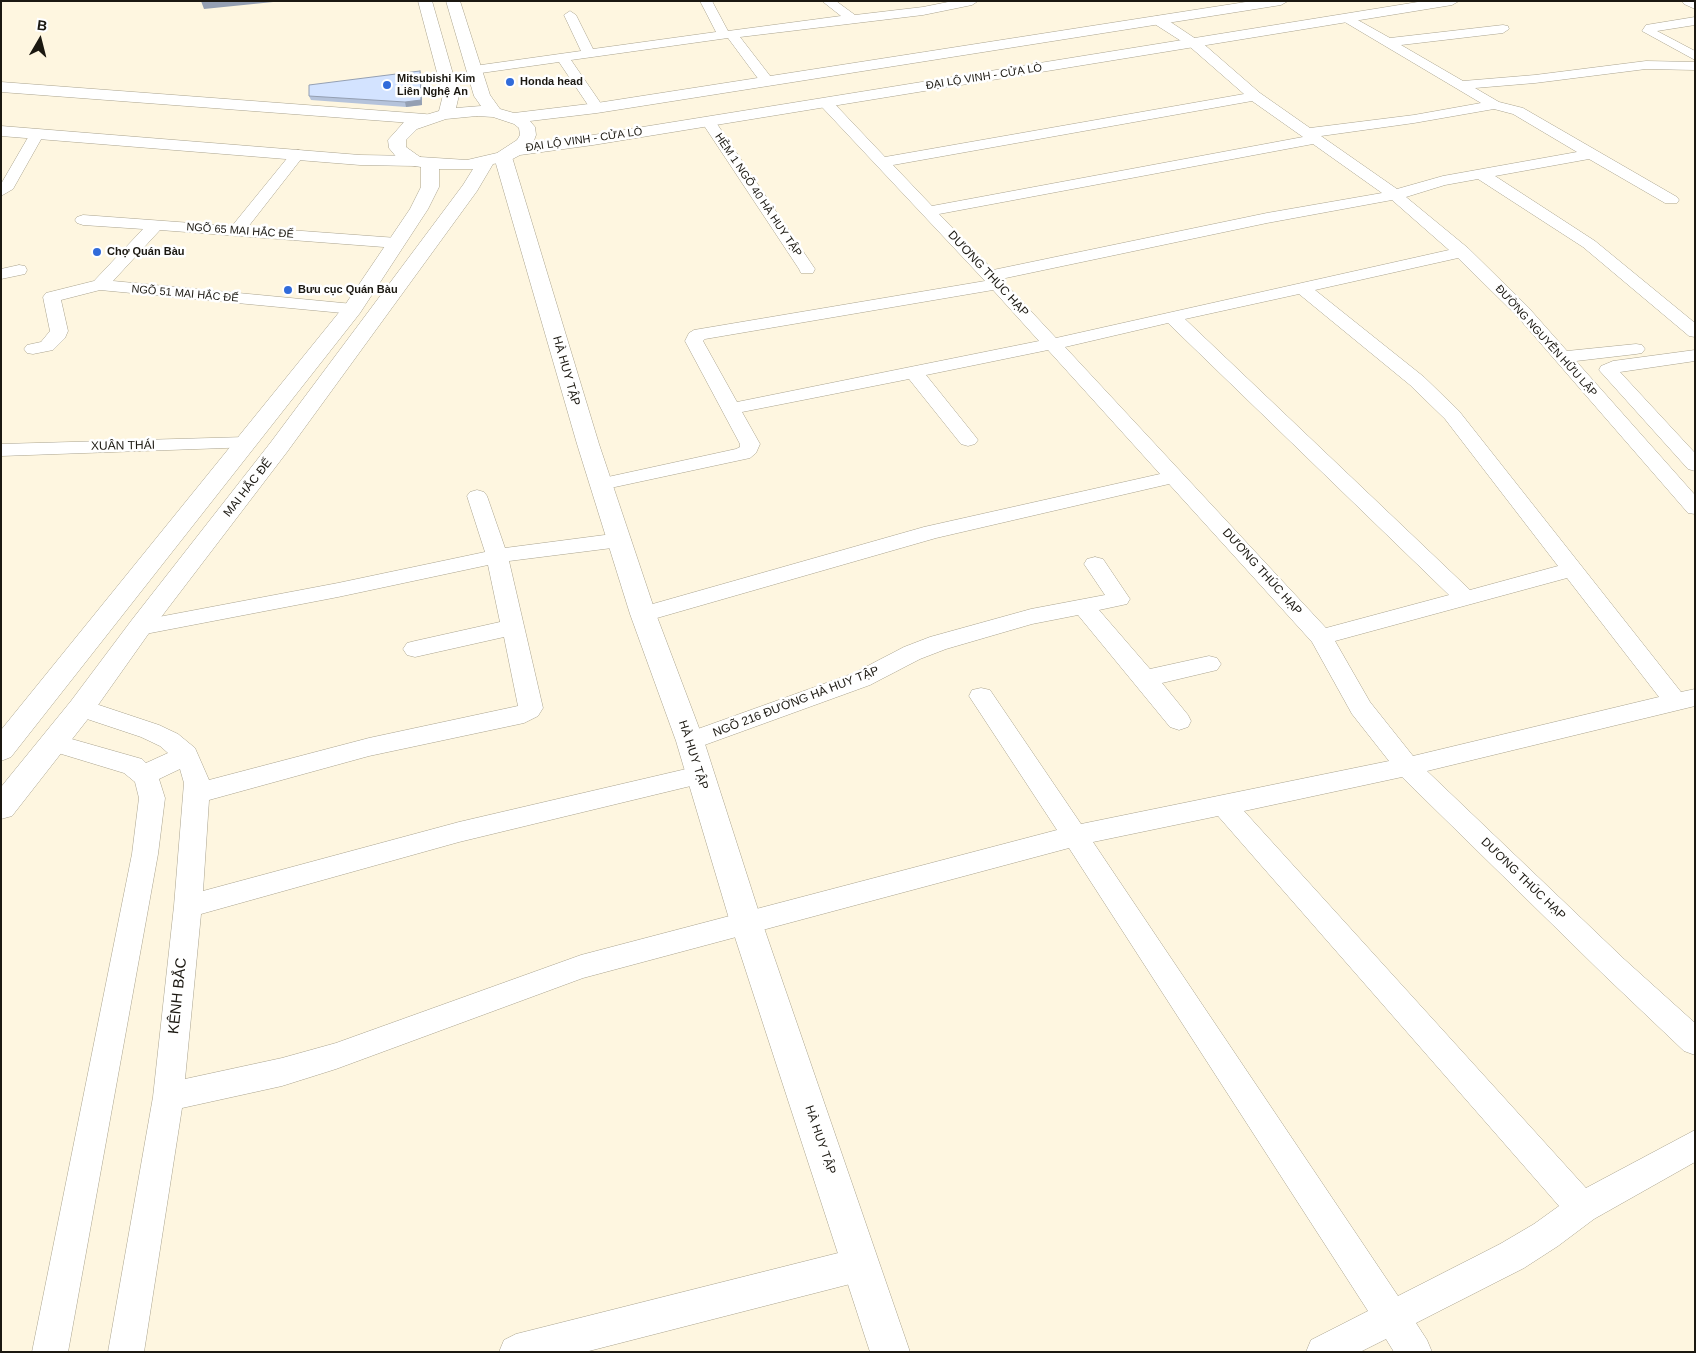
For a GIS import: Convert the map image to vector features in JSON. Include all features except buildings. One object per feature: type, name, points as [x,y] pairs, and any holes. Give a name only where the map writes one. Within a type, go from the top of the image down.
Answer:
[{"type":"main road","points":[[425,1],[451,95],[446,114]]},
{"type":"main road","points":[[453,1],[482,96],[494,112]]},
{"type":"main road","points":[[1,750],[353,309],[397,243],[419,209],[430,187],[422,163],[404,155],[398,148],[397,140],[411,125],[425,119],[446,114],[477,111],[494,112],[514,118],[597,108],[1281,1]]},
{"type":"main road","name":"ĐẠI LỘ VINH - CỬA LÒ","points":[[1,131],[360,160],[458,166],[502,156],[708,121],[1452,1]]},
{"type":"main road","points":[[1158,20],[1194,43]]},
{"type":"main road","points":[[1,87],[425,119]]},
{"type":"main road","name":"MAI HẮC ĐẾ","points":[[1,808],[81,708],[140,627],[291,432],[471,187],[502,156],[525,142],[528,135],[527,127],[514,118]]},
{"type":"main road","name":"HÀ HUY TẬP","points":[[502,156],[601,484],[643,614],[690,741],[746,922],[890,1352]]},
{"type":"street","points":[[706,1],[728,34],[767,81]]},
{"type":"street","points":[[828,1],[852,19]]},
{"type":"street","points":[[474,70],[728,34],[924,11],[972,1]]},
{"type":"street","points":[[1688,1],[1695,5]]},
{"type":"street","points":[[570,15],[589,54]]},
{"type":"street","points":[[1347,18],[1494,105],[1518,111],[1671,200]]},
{"type":"street","points":[[1695,21],[1651,28],[1648,31],[1695,56]]},
{"type":"street","points":[[1389,42],[1503,29]]},
{"type":"street","name":"ĐƯỜNG NGUYỄN HỮU LẬP","points":[[1194,43],[1254,96],[1395,195],[1462,252],[1522,310],[1695,508]]},
{"type":"street","points":[[563,58],[597,108]]},
{"type":"street","points":[[1460,85],[1536,79],[1646,65],[1695,66]]},
{"type":"street","points":[[882,162],[1254,96]]},
{"type":"street","name":"DƯƠNG THÚC HẠP","points":[[825,102],[993,280],[1321,637],[1361,708],[1407,767],[1614,967],[1695,1042]]},
{"type":"street","points":[[928,211],[1311,136],[1494,105]]},
{"type":"street","name":"HẺM 1 NGÕ 40 HÀ HUY TẬP","points":[[708,121],[807,269]]},
{"type":"street","points":[[1,191],[8,186],[37,134]]},
{"type":"street","points":[[237,230],[298,154]]},
{"type":"street","points":[[601,484],[743,454],[748,449],[750,444],[694,340],[700,334],[993,280],[1267,218],[1395,195],[1443,181],[1590,154]]},
{"type":"street","points":[[1481,174],[1589,244],[1695,332]]},
{"type":"street","name":"NGÕ 65 MAI HẮC ĐẾ","points":[[83,220],[397,243]]},
{"type":"street","points":[[33,349],[47,346],[56,338],[59,331],[52,298],[100,286],[156,225]]},
{"type":"street","points":[[730,409],[1052,344],[1462,252]]},
{"type":"street","points":[[1,274],[18,270]]},
{"type":"street","name":"NGÕ 51 MAI HẮC ĐẾ","points":[[100,286],[353,309]]},
{"type":"street","points":[[168,1097],[282,1072],[336,1056],[559,974],[746,922],[1075,836],[1407,767],[1685,700],[1571,570],[1468,433],[1439,401],[1404,370],[1302,288]]},
{"type":"street","points":[[1172,317],[1466,599]]},
{"type":"street","points":[[1562,357],[1695,343]]},
{"type":"street","points":[[1695,355],[1613,367],[1608,370],[1695,465]]},
{"type":"street","points":[[914,373],[968,440]]},
{"type":"street","name":"XUÂN THÁI","points":[[1,450],[246,443]]},
{"type":"street","points":[[643,614],[932,532],[1175,477]]},
{"type":"street","points":[[197,794],[378,744],[524,714],[530,708],[497,556],[477,496]]},
{"type":"street","points":[[140,627],[338,590],[437,567],[497,556],[620,540]]},
{"type":"street","name":"NGÕ 216 ĐƯỜNG HÀ HUY TẬP","points":[[690,741],[862,679],[938,642],[1001,624],[1119,599],[1095,564]]},
{"type":"street","points":[[1321,637],[1571,570]]},
{"type":"street","points":[[1084,607],[1179,721]]},
{"type":"street","points":[[415,650],[513,627]]},
{"type":"street","points":[[1145,679],[1209,664]]},
{"type":"street","points":[[981,696],[1415,1352]]},
{"type":"street","name":"KÊNH BẮC","points":[[81,708],[150,731],[169,740],[186,755],[194,772],[197,794],[188,906],[168,1097],[126,1352]]},
{"type":"street","points":[[50,1352],[144,854],[152,798],[144,775],[133,766],[54,742]]},
{"type":"street","points":[[144,775],[186,755]]},
{"type":"street","points":[[188,906],[459,832],[699,775]]},
{"type":"street","points":[[1223,805],[1582,1208]]},
{"type":"street","points":[[1323,1352],[1512,1256],[1546,1235],[1582,1208],[1695,1145]]},
{"type":"street","points":[[516,1352],[862,1264]]},
{"type":"place","name":"Honda head","points":[[510,82]]},
{"type":"place","name":"Mitsubishi Kim Liên Nghệ An","points":[[387,85]]},
{"type":"place","name":"Chợ Quán Bàu","points":[[97,252]]},
{"type":"place","name":"Bưu cục Quán Bàu","points":[[288,290]]}]
